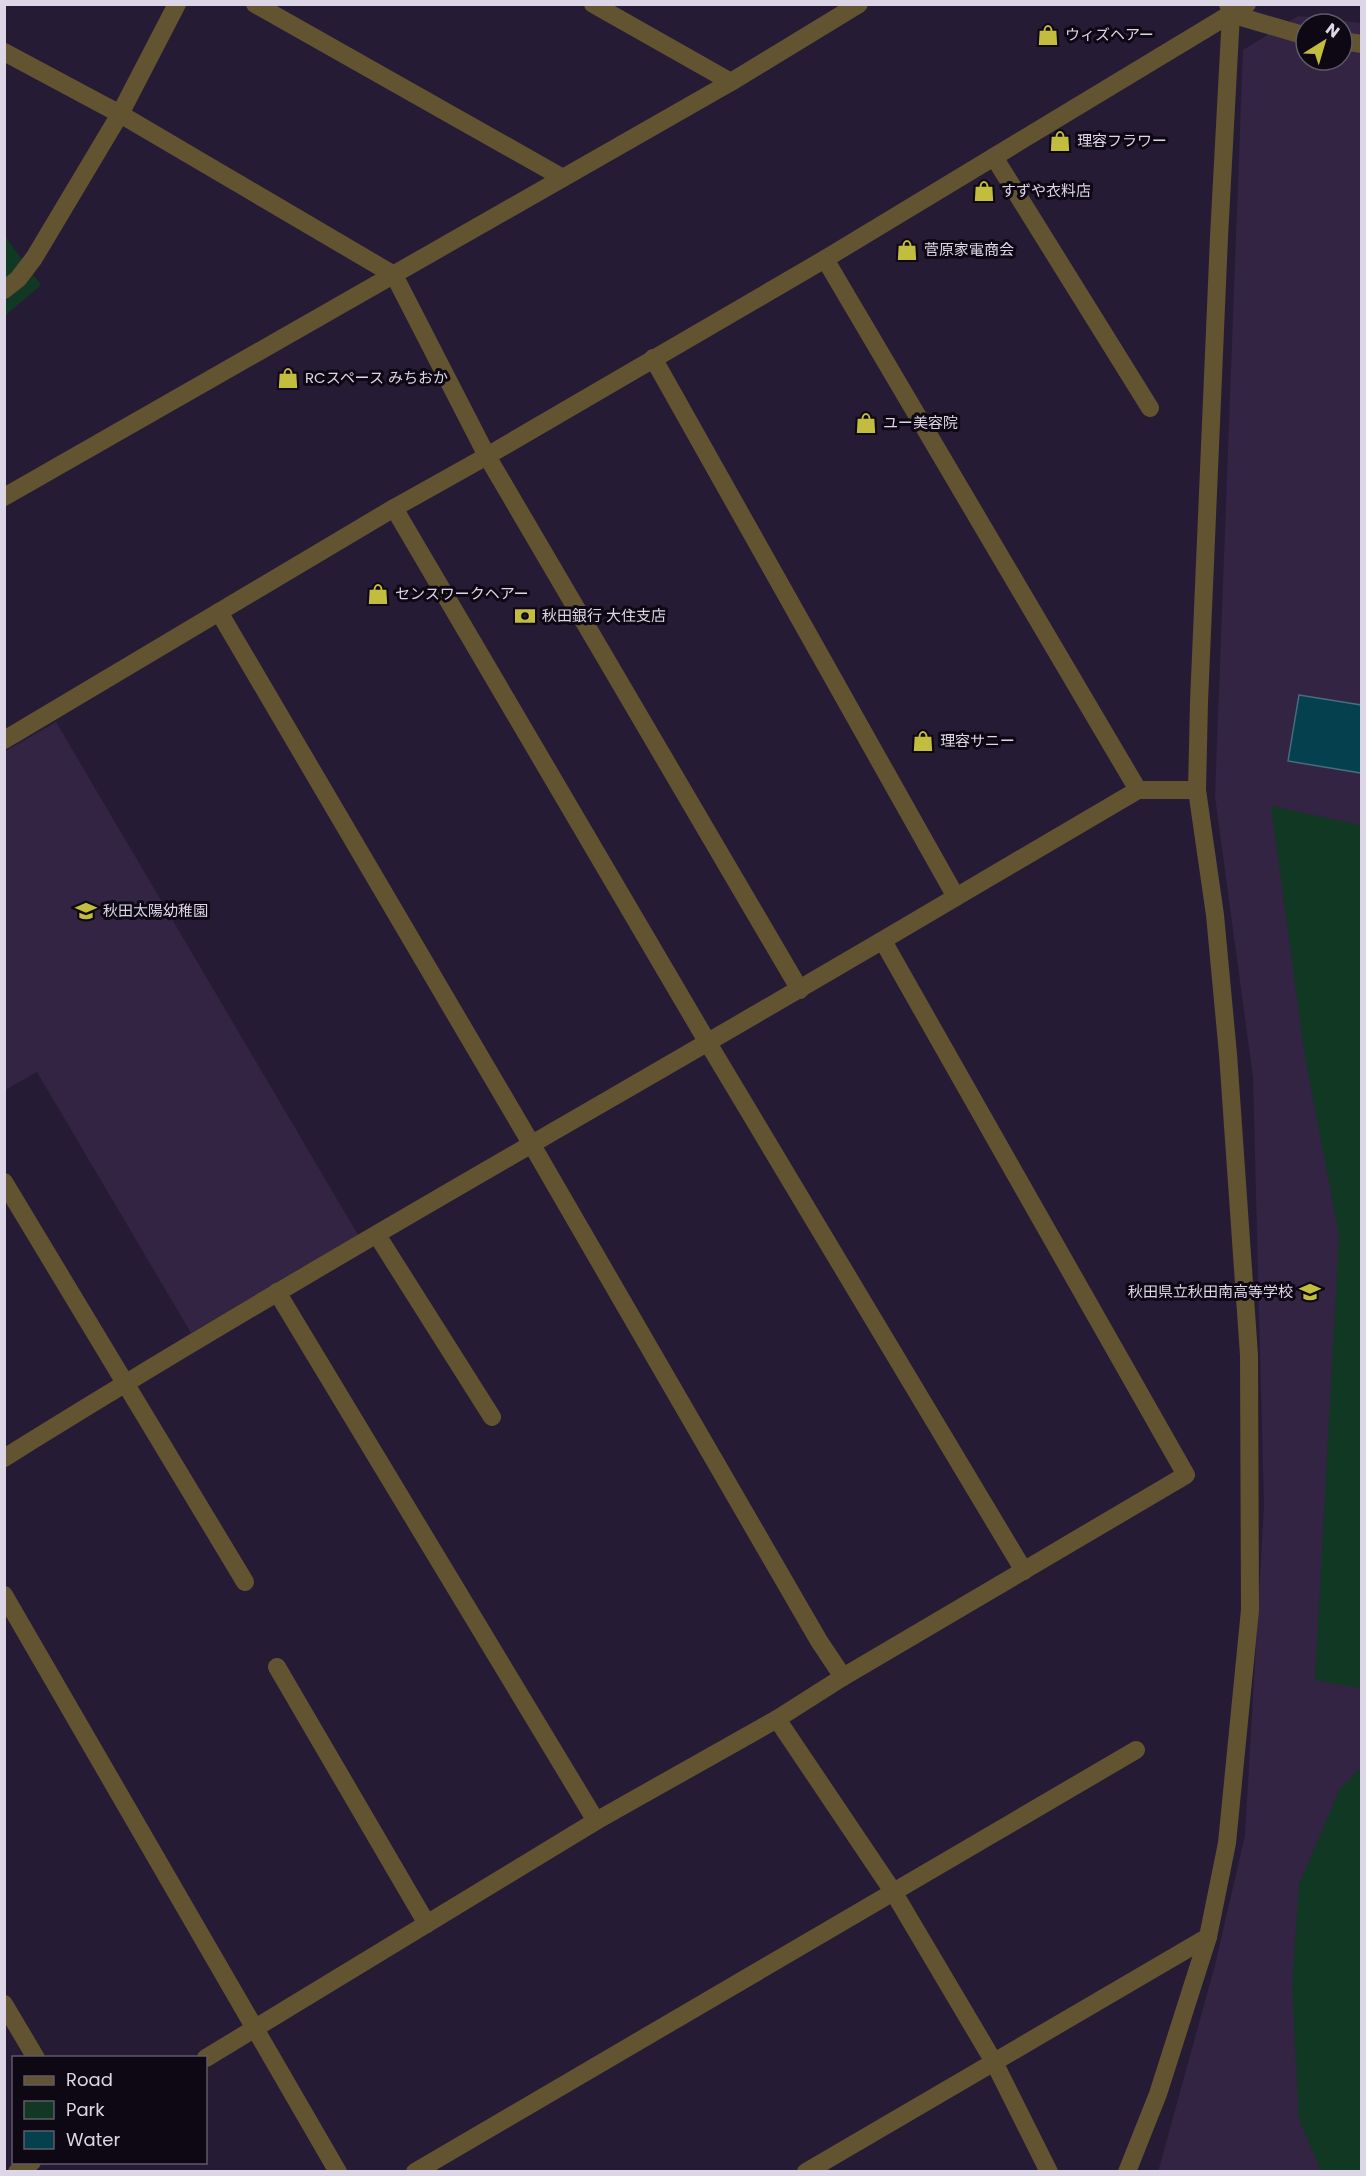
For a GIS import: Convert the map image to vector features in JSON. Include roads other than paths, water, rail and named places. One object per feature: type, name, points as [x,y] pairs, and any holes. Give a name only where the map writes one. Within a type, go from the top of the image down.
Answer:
[{"type":"street","points":[[4,291],[18,279],[34,258],[120,114],[177,4]]},
{"type":"street","points":[[255,4],[563,178]]},
{"type":"street","points":[[592,4],[732,82]]},
{"type":"street","points":[[4,497],[732,82],[859,4]]},
{"type":"street","points":[[4,740],[394,508],[825,259],[994,157],[1230,9],[1247,4]]},
{"type":"street","points":[[1230,9],[1294,32]]},
{"type":"street","points":[[1127,2172],[1158,2094],[1208,1938],[1227,1843],[1250,1610],[1249,1355],[1228,1054],[1216,926],[1197,790],[1230,9]]},
{"type":"street","points":[[4,52],[120,114],[394,275],[487,456],[800,990]]},
{"type":"street","points":[[994,157],[1150,408]]},
{"type":"street","points":[[825,259],[1138,790]]},
{"type":"street","points":[[653,358],[956,897]]},
{"type":"street","points":[[394,508],[708,1043],[1024,1571]]},
{"type":"street","points":[[219,612],[532,1145],[819,1641],[843,1677]]},
{"type":"street","points":[[4,1458],[277,1292],[800,990],[1138,790],[1197,790]]},
{"type":"street","points":[[207,2057],[596,1821],[777,1719],[843,1677],[1186,1475],[883,941]]},
{"type":"street","points":[[4,1182],[245,1582]]},
{"type":"street","points":[[377,1234],[492,1417]]},
{"type":"street","points":[[277,1292],[596,1821]]},
{"type":"street","points":[[4,1595],[338,2172]]},
{"type":"street","points":[[277,1667],[427,1924]]},
{"type":"street","points":[[777,1719],[894,1893],[994,2062],[1049,2172]]},
{"type":"street","points":[[415,2172],[1136,1750]]},
{"type":"street","points":[[806,2172],[1208,1938]]},
{"type":"street","points":[[4,2004],[35,2056]]},
{"type":"street","points":[[17,2172],[30,2164]]},
{"type":"water","points":[[1299,695],[1361,705],[1361,773],[1288,761]]},
{"type":"place","name":"ウィズヘアー","points":[[1048,35]]},
{"type":"place","name":"理容フラワー","points":[[1060,141]]},
{"type":"place","name":"すずや衣料店","points":[[984,191]]},
{"type":"place","name":"菅原家電商会","points":[[907,250]]},
{"type":"place","name":"RCスペース みちおか","points":[[288,378]]},
{"type":"place","name":"ユー美容院","points":[[866,423]]},
{"type":"place","name":"センスワークヘアー","points":[[378,594]]},
{"type":"place","name":"秋田銀行 大住支店","points":[[525,616]]},
{"type":"place","name":"理容サニー","points":[[923,741]]},
{"type":"place","name":"秋田太陽幼稚園","points":[[86,911]]},
{"type":"place","name":"秋田県立秋田南高等学校","points":[[1310,1292]]}]
